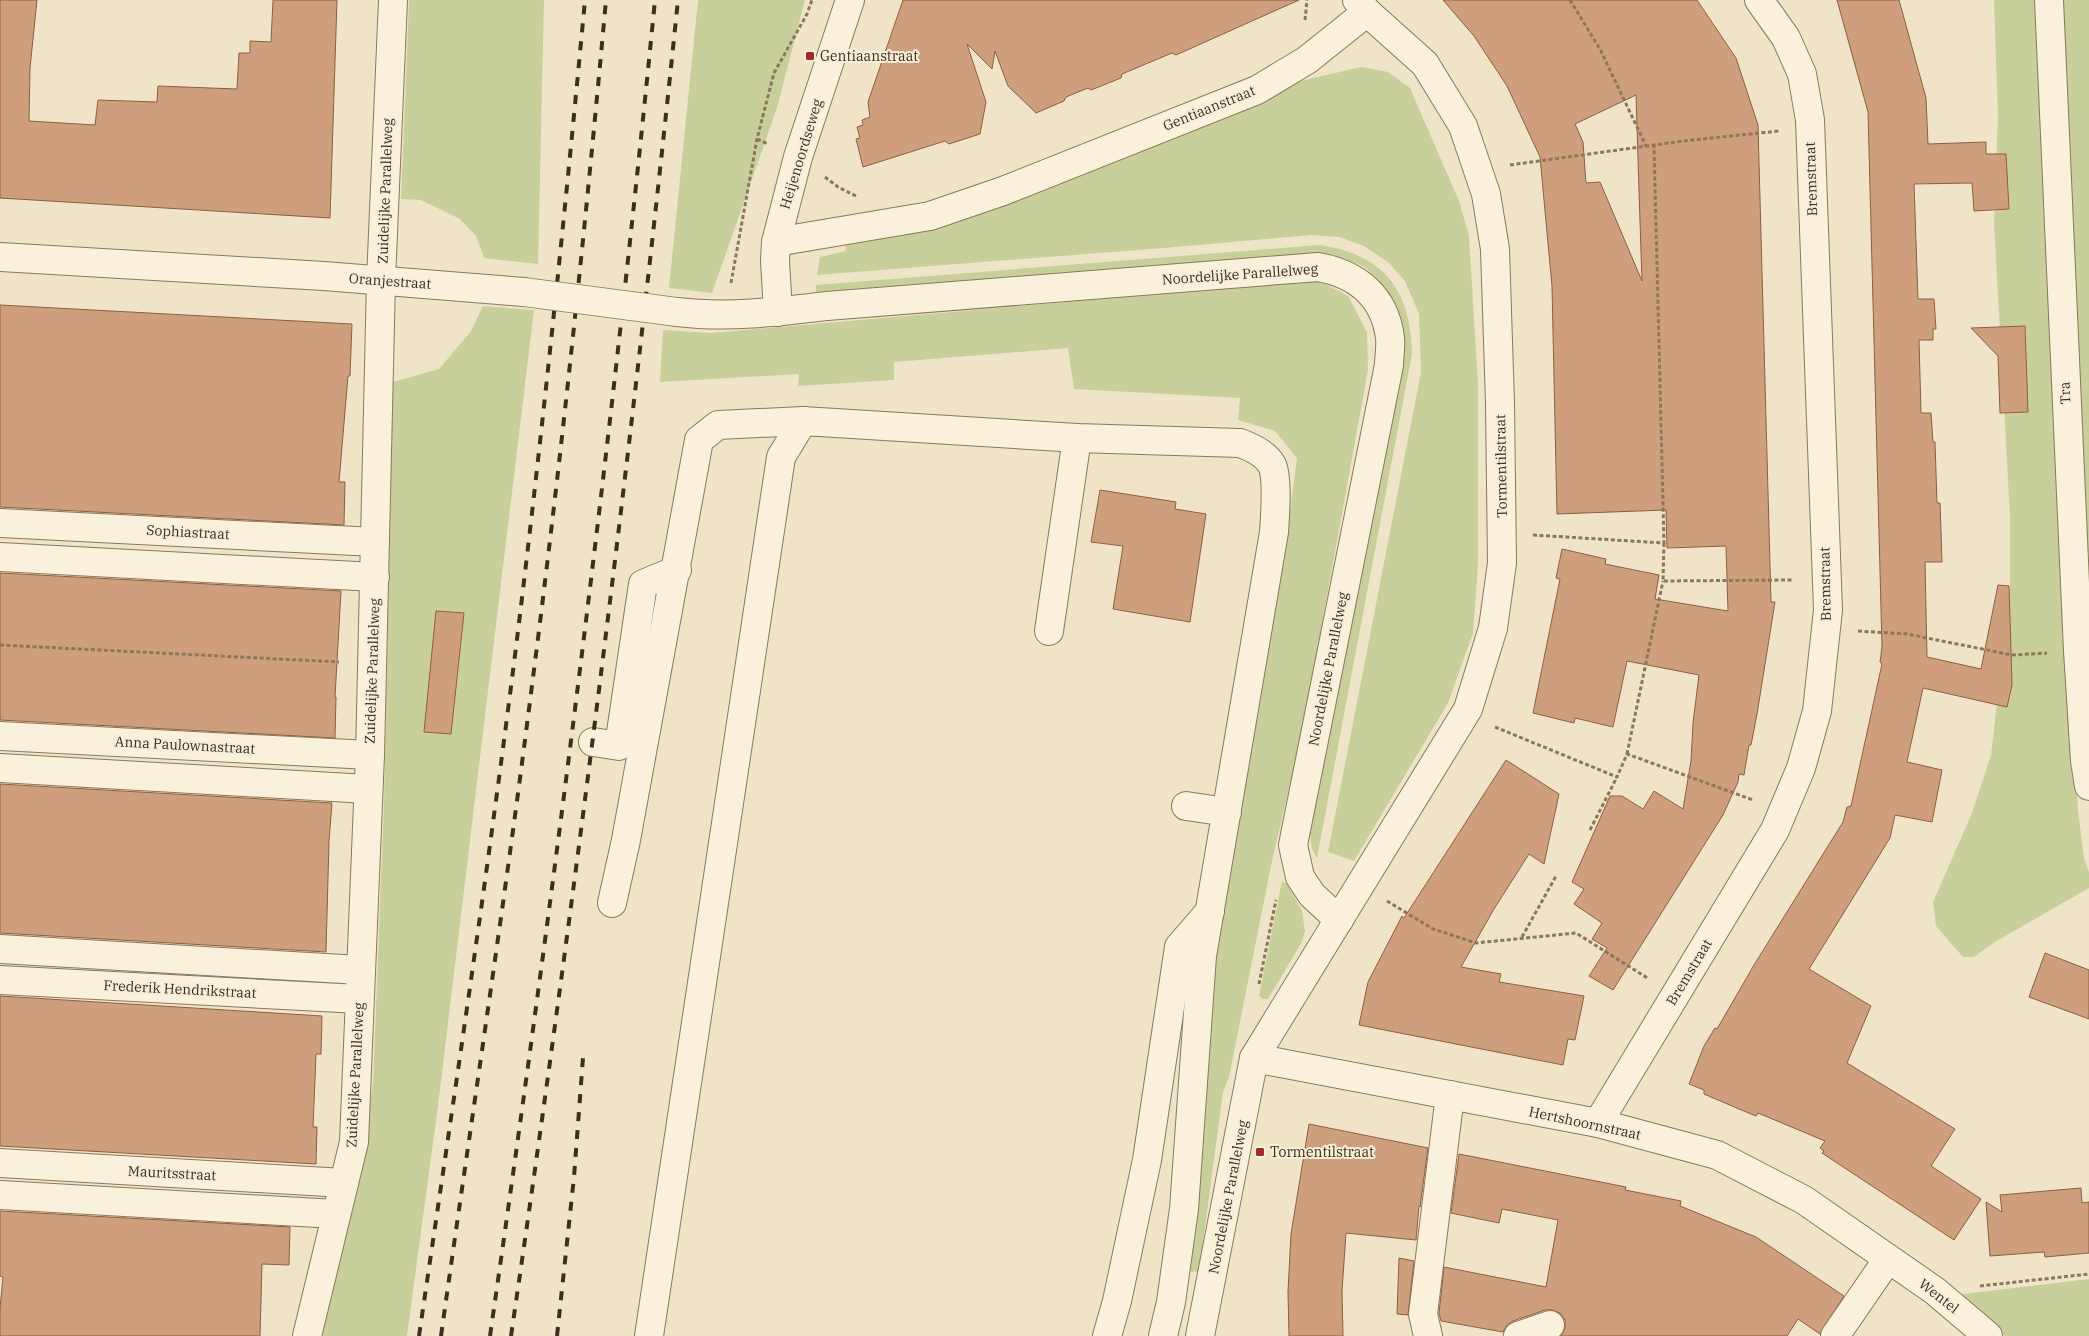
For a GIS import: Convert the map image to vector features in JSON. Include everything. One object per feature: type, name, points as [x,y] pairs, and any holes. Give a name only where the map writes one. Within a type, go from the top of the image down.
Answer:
[{"type":"street","name":"Zuidelijke Parallelweg","points":[[306,1336],[354,1142],[370,755],[382,280],[392,0]]},
{"type":"street","name":"Heijenoordseweg","points":[[778,312],[775,261],[776,242],[798,157],[850,0]]},
{"type":"street","name":"Bremstraat","points":[[1598,1123],[1774,830],[1784,811],[1801,768],[1817,711],[1826,629],[1826,580],[1810,127],[1802,74],[1786,38],[1759,0]]},
{"type":"street","name":"Tra","points":[[2049,0],[2078,652],[2084,761],[2089,786]]},
{"type":"street","name":"Tormentilstraat","points":[[1339,920],[1465,714],[1494,628],[1502,563],[1495,249],[1486,194],[1463,126],[1425,64],[1362,6]]},
{"type":"street","name":"Gentiaanstraat","points":[[776,242],[930,216],[1003,191],[1257,90],[1307,60],[1362,6]]},
{"type":"street","name":"Oranjestraat","points":[[0,257],[382,280],[524,292],[677,312],[725,316],[778,312]]},
{"type":"street","name":"Noordelijke Parallelweg","points":[[778,312],[828,306],[1318,267],[1335,270],[1371,292],[1383,311],[1390,338],[1389,365],[1293,845],[1300,877],[1312,895],[1339,920],[1254,1058],[1203,1324]]},
{"type":"street","points":[[649,1336],[782,457],[803,421]]},
{"type":"street","points":[[612,902],[626,840],[699,440],[718,425],[803,421],[1077,438],[1240,443],[1255,449],[1272,466],[1276,495],[1274,532],[1202,956],[1184,1209],[1171,1302],[1163,1336]]},
{"type":"street","points":[[1049,630],[1077,438]]},
{"type":"street","name":"Sophiastraat","points":[[0,523],[375,542]]},
{"type":"street","points":[[0,557],[375,577]]},
{"type":"street","points":[[593,742],[619,746],[643,584],[676,570]]},
{"type":"street","name":"Anna Paulownastraat","points":[[0,736],[370,755]]},
{"type":"street","points":[[0,768],[368,789]]},
{"type":"street","points":[[1186,806],[1227,812]]},
{"type":"street","points":[[1107,1336],[1118,1301],[1147,1160],[1179,947],[1210,911]]},
{"type":"street","points":[[0,949],[360,970]]},
{"type":"street","name":"Frederik Hendrikstraat","points":[[0,980],[359,999]]},
{"type":"street","name":"Hertshoornstraat","points":[[1254,1058],[1598,1123],[1716,1155],[1804,1200],[1888,1260]]},
{"type":"street","points":[[1428,1336],[1423,1314],[1450,1095]]},
{"type":"street","name":"Mauritsstraat","points":[[0,1162],[344,1183]]},
{"type":"street","points":[[0,1195],[336,1214]]},
{"type":"street","points":[[1835,1336],[1888,1260]]},
{"type":"street","name":"Wentel","points":[[1888,1260],[1935,1291],[1988,1336]]},
{"type":"street","points":[[1171,1302],[1203,1324]]},
{"type":"street","points":[[1518,1336],[1550,1325]]},
{"type":"path","points":[[725,316],[757,139],[774,73],[807,14],[812,0]]},
{"type":"path","points":[[1305,25],[1308,0]]},
{"type":"path","points":[[1570,0],[1600,49],[1646,146]]},
{"type":"path","points":[[1478,170],[1646,146],[1810,127]]},
{"type":"path","points":[[1590,830],[1627,754],[1663,581],[1664,543],[1654,145]]},
{"type":"path","points":[[798,157],[838,187],[861,198]]},
{"type":"path","points":[[1502,533],[1664,543]]},
{"type":"path","points":[[1663,581],[1826,580]]},
{"type":"path","points":[[1826,629],[1907,634],[2012,655],[2078,652]]},
{"type":"path","points":[[0,646],[372,664]]},
{"type":"path","points":[[1465,714],[1617,777]]},
{"type":"path","points":[[1627,754],[1784,811]]},
{"type":"path","points":[[1522,938],[1556,876]]},
{"type":"path","points":[[1360,885],[1433,929],[1476,942],[1576,932],[1675,996]]},
{"type":"path","points":[[1258,993],[1276,899]]},
{"type":"path","points":[[1935,1291],[2089,1274]]},
{"type":"green space","points":[[409,0],[544,0],[538,264],[484,258],[476,236],[460,219],[421,200],[401,199]]},
{"type":"green space","points":[[698,0],[805,0],[777,108],[712,293],[669,288]]},
{"type":"green space","points":[[1994,0],[2034,0],[2067,641],[2078,810],[2084,859],[2089,872],[2089,888],[1995,942],[1974,957],[1963,957],[1936,926],[1933,902],[1972,813],[1991,755],[2010,588],[2010,517],[1994,222],[1998,115]]},
{"type":"green space","points":[[2062,0],[2089,0],[2089,573]]},
{"type":"green space","points":[[1362,67],[1388,72],[1410,88],[1459,201],[1469,235],[1478,384],[1478,566],[1473,633],[1448,703],[1354,861],[1328,852],[1421,372],[1419,314],[1405,281],[1389,263],[1364,246],[1339,237],[1312,235],[817,275],[820,257],[846,251],[845,241],[1283,86]]},
{"type":"green space","points":[[1319,245],[1342,250],[1361,257],[1377,267],[1390,279],[1406,311],[1412,354],[1317,858],[1312,849],[1310,833],[1402,364],[1403,333],[1399,315],[1390,297],[1378,281],[1368,270],[1356,263],[1341,258],[1315,254],[816,292],[816,285]]},
{"type":"green space","points":[[1318,280],[1348,296],[1367,332],[1368,370],[1303,729],[1272,861],[1229,1077],[1223,1092],[1199,1272],[1186,1271],[1211,970],[1285,550],[1297,458],[1275,431],[1238,420],[1240,398],[1074,389],[1068,348],[894,362],[894,380],[798,386],[799,374],[660,382],[663,330],[711,333]]},
{"type":"green space","points":[[483,306],[534,310],[438,1106],[407,1336],[320,1336],[366,1137],[373,1083],[384,803],[393,382],[439,369],[471,331]]},
{"type":"green space","points":[[1282,881],[1288,885],[1302,911],[1305,931],[1302,942],[1268,999],[1263,999],[1259,996]]},
{"type":"green space","points":[[2089,1279],[2089,1336],[2005,1336],[1956,1295]]},
{"type":"building","points":[[0,0],[37,0],[30,68],[29,121],[95,125],[98,100],[157,102],[158,86],[237,89],[239,53],[250,53],[250,41],[271,42],[273,0],[337,0],[330,218],[0,198]]},
{"type":"building","points":[[903,0],[1299,0],[1176,55],[1172,53],[1122,74],[1121,78],[1091,90],[1088,88],[1066,97],[1064,101],[1036,113],[1008,86],[995,51],[992,69],[967,44],[986,102],[980,134],[949,144],[945,141],[863,167],[856,139],[860,138],[857,127],[863,125],[862,120],[870,117],[868,102]]},
{"type":"building","points":[[1443,0],[1697,0],[1736,58],[1758,125],[1771,602],[1775,602],[1757,714],[1744,775],[1739,774],[1738,782],[1723,815],[1613,990],[1589,976],[1607,948],[1592,939],[1602,923],[1574,904],[1584,889],[1572,882],[1610,796],[1622,796],[1643,809],[1654,791],[1683,809],[1691,761],[1693,723],[1699,675],[1627,661],[1613,727],[1575,718],[1574,723],[1533,713],[1560,579],[1556,578],[1562,549],[1606,559],[1605,564],[1659,575],[1655,599],[1728,611],[1726,546],[1667,548],[1666,510],[1557,514],[1552,286],[1540,157],[1507,86],[1474,36]],"holes":[[[1636,95],[1642,281],[1600,182],[1586,183],[1583,142],[1575,124]]]},
{"type":"building","points":[[1837,0],[1899,0],[1926,98],[1928,144],[1986,142],[1986,154],[2006,154],[2009,209],[1974,211],[1972,183],[1914,184],[1918,299],[1934,299],[1936,329],[1933,329],[1933,340],[1919,340],[1921,413],[1931,413],[1933,442],[1935,442],[1937,503],[1940,503],[1942,562],[1925,562],[1927,657],[1981,669],[1998,585],[2009,586],[2012,685],[2007,707],[1923,688],[1907,762],[1942,770],[1932,822],[1895,815],[1890,838],[1809,969],[1871,1006],[1847,1063],[1955,1129],[1931,1166],[1981,1199],[1954,1240],[1822,1153],[1824,1151],[1820,1148],[1825,1141],[1758,1113],[1756,1116],[1739,1109],[1704,1094],[1704,1090],[1689,1084],[1704,1046],[1715,1028],[1717,1029],[1754,965],[1843,822],[1847,807],[1851,806],[1882,664],[1880,662],[1882,647],[1868,112]]},
{"type":"building","points":[[0,305],[352,324],[350,376],[348,376],[339,482],[345,482],[344,525],[0,507]]},
{"type":"building","points":[[2025,326],[2028,412],[2000,413],[1998,356],[1971,328]]},
{"type":"building","points":[[1100,490],[1176,502],[1175,509],[1206,514],[1190,622],[1113,609],[1123,546],[1091,542]]},
{"type":"building","points":[[0,573],[341,591],[335,697],[335,738],[0,720]]},
{"type":"building","points":[[436,611],[464,613],[451,734],[424,732]]},
{"type":"building","points":[[1506,760],[1559,794],[1544,864],[1529,854],[1494,909],[1461,967],[1501,974],[1499,982],[1584,996],[1575,1040],[1568,1039],[1563,1065],[1359,1025],[1368,982],[1402,916],[1404,918]]},
{"type":"building","points":[[0,784],[332,803],[326,952],[0,933]]},
{"type":"building","points":[[2045,953],[2089,970],[2089,1019],[2029,997]]},
{"type":"building","points":[[0,996],[322,1016],[321,1054],[316,1054],[313,1127],[317,1127],[316,1164],[0,1146]]},
{"type":"building","points":[[1309,1124],[1428,1148],[1416,1240],[1346,1233],[1342,1291],[1343,1336],[1289,1336],[1288,1292],[1291,1234]]},
{"type":"building","points":[[1459,1154],[1626,1187],[1625,1190],[1681,1201],[1680,1206],[1756,1237],[1844,1296],[1820,1334],[1798,1319],[1787,1336],[1561,1336],[1565,1328],[1565,1320],[1560,1313],[1552,1310],[1545,1310],[1513,1321],[1507,1325],[1503,1332],[1441,1321],[1439,1313],[1444,1267],[1546,1287],[1558,1220],[1502,1209],[1499,1223],[1451,1213]]},
{"type":"building","points":[[2081,1188],[2082,1203],[2089,1202],[2089,1253],[2045,1257],[2044,1252],[1990,1256],[1986,1202],[2002,1212],[2000,1195]]},
{"type":"building","points":[[0,1211],[290,1227],[289,1265],[262,1264],[260,1336],[0,1336],[3,1277],[0,1276]]},
{"type":"building","points":[[1399,1258],[1414,1261],[1408,1315],[1397,1314]]},
{"type":"railway","points":[[419,1336],[482,901],[517,639],[536,480],[585,0]]},
{"type":"railway","points":[[441,1336],[510,854],[542,606],[572,347],[606,0]]},
{"type":"railway","points":[[490,1336],[537,1003],[580,669],[620,335],[655,0]]},
{"type":"railway","points":[[511,1336],[558,1003],[602,669],[642,334],[678,0]]},
{"type":"railway","points":[[557,1336],[574,1177],[583,1058]]},
{"type":"place","name":"Gentiaanstraat","points":[[810,56]]},
{"type":"place","name":"Tormentilstraat","points":[[1260,1152]]}]
